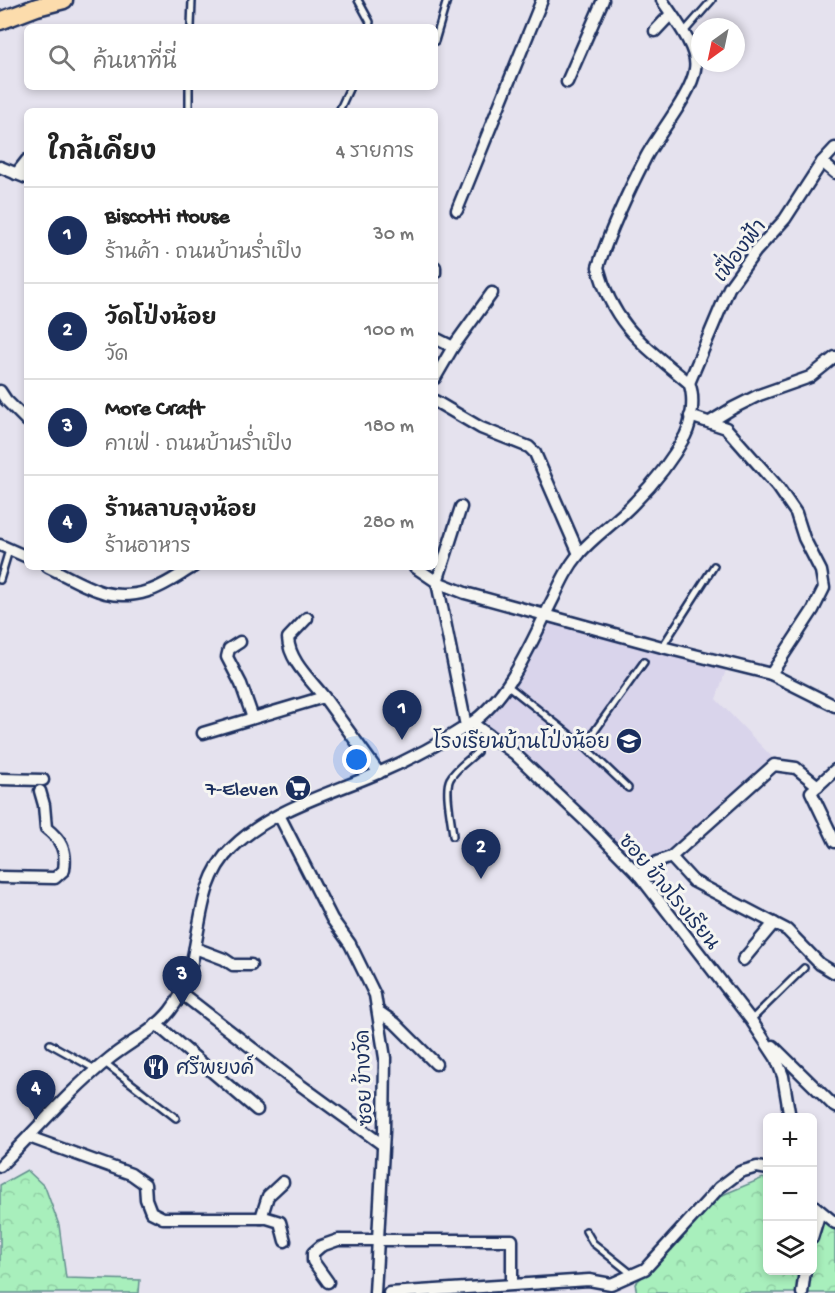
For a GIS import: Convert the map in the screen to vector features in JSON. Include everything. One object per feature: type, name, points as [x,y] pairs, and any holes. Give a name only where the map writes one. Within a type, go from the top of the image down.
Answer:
[{"type":"main road","points":[[0,21],[64,0]]},
{"type":"street","points":[[457,210],[542,0]]},
{"type":"street","points":[[567,82],[603,0]]},
{"type":"street","points":[[0,1166],[68,1096],[101,1066],[170,1012],[182,993],[195,948],[206,894],[219,863],[232,848],[279,815],[317,796],[379,773],[448,738],[469,725],[490,706],[507,685],[565,574],[579,554],[634,503],[667,466],[687,433],[693,393],[689,383],[632,335],[622,323],[608,298],[598,267],[646,157],[688,90],[696,69],[695,59],[684,32],[662,0]]},
{"type":"street","points":[[655,31],[671,14]]},
{"type":"street","name":"เฟื่องฟ้า","points":[[689,383],[729,288],[755,252],[785,219],[822,162],[835,148]]},
{"type":"street","points":[[822,162],[835,173]]},
{"type":"street","points":[[16,174],[24,164]]},
{"type":"street","points":[[0,167],[24,177]]},
{"type":"street","points":[[438,373],[453,347],[492,293]]},
{"type":"street","points":[[438,340],[453,347]]},
{"type":"street","points":[[710,423],[759,395],[810,377],[835,357]]},
{"type":"street","points":[[0,391],[24,418]]},
{"type":"street","points":[[438,403],[481,428],[529,447],[535,453],[579,554]]},
{"type":"street","points":[[690,416],[726,428],[778,487],[796,513],[804,538],[821,571],[824,588],[813,610],[771,674]]},
{"type":"street","points":[[461,507],[436,582],[469,725]]},
{"type":"street","points":[[5,547],[24,556]]},
{"type":"street","points":[[54,570],[105,594],[122,597],[150,591],[188,570]]},
{"type":"street","points":[[419,570],[436,582],[465,593],[771,674],[835,706]]},
{"type":"street","points":[[307,618],[288,638],[289,649],[379,773]]},
{"type":"street","points":[[240,642],[229,649],[227,657],[241,684],[253,718]]},
{"type":"street","points":[[203,733],[324,697]]},
{"type":"street","name":"ซอย ข้างโรงเรียน","points":[[469,725],[514,754],[591,826],[639,875],[751,1020],[776,1058],[783,1076],[789,1113]]},
{"type":"street","points":[[639,875],[657,862],[671,857],[774,765],[796,768],[818,786]]},
{"type":"street","points":[[835,770],[811,792],[835,842]]},
{"type":"street","points":[[0,779],[41,785],[46,828],[64,847],[64,870],[55,878],[0,877]]},
{"type":"street","name":"ซอย ข้างวัด","points":[[279,815],[332,919],[355,952],[375,994],[384,1058],[383,1145],[375,1293]]},
{"type":"street","points":[[671,857],[693,881],[787,930],[820,964],[835,973]]},
{"type":"street","points":[[742,960],[774,923]]},
{"type":"street","points":[[195,948],[224,959],[233,965],[251,965]]},
{"type":"street","points":[[182,993],[288,1076],[383,1145]]},
{"type":"street","points":[[378,1011],[395,1023],[436,1064]]},
{"type":"street","points":[[156,1024],[257,1110]]},
{"type":"street","points":[[760,1034],[835,1107]]},
{"type":"street","points":[[29,1137],[131,1174],[145,1184],[146,1199],[151,1212],[163,1218],[261,1218],[280,1222],[285,1241]]},
{"type":"street","points":[[389,1293],[590,1280],[611,1284],[645,1269],[719,1188],[740,1172],[757,1167],[763,1168]]},
{"type":"street","points":[[261,1218],[268,1196],[282,1182]]},
{"type":"street","points":[[817,1209],[835,1223]]},
{"type":"street","points":[[328,1282],[314,1261],[315,1250],[338,1240],[512,1240],[512,1284]]},
{"type":"street","points":[[802,1293],[804,1275]]},
{"type":"lane","points":[[191,24],[192,0]]},
{"type":"lane","points":[[358,0],[370,24]]},
{"type":"lane","points":[[438,31],[447,0]]},
{"type":"lane","points":[[684,32],[712,0]]},
{"type":"lane","points":[[189,90],[189,108]]},
{"type":"lane","points":[[340,108],[349,90]]},
{"type":"lane","points":[[0,580],[5,547]]},
{"type":"lane","points":[[662,647],[714,566]]},
{"type":"lane","points":[[584,746],[644,662]]},
{"type":"lane","points":[[507,685],[584,746],[628,788]]},
{"type":"lane","points":[[453,836],[451,808],[446,791],[450,778],[477,752],[469,725]]},
{"type":"lane","points":[[751,1020],[804,968]]},
{"type":"lane","points":[[51,1044],[101,1066],[176,1118]]},
{"type":"lane","points":[[586,1232],[593,1243],[633,1275]]},
{"type":"shaded area","name":"โรงเรียนบ้านโป่งน้อย","points":[[550,622],[726,670],[716,699],[772,757],[643,872],[536,769],[481,725],[510,692]]},
{"type":"green space","points":[[27,1170],[45,1187],[59,1225],[66,1278],[140,1280],[139,1293],[0,1293],[0,1185]]},
{"type":"green space","points":[[763,1178],[763,1275],[817,1275],[817,1213],[835,1228],[835,1293],[637,1293],[635,1284],[720,1196]]},
{"type":"place","name":"Biscotti House","points":[[402,740]]},
{"type":"place","name":"โรงเรียนบ้านโป่งน้อย","points":[[629,741]]},
{"type":"place","name":"7-Eleven","points":[[298,788]]},
{"type":"place","name":"วัดโป่งน้อย","points":[[481,879]]},
{"type":"place","name":"More Craft","points":[[182,1006]]},
{"type":"place","name":"ศรีพยงค์","points":[[156,1067]]},
{"type":"place","name":"ร้านลาบลุงน้อย","points":[[36,1120]]}]
